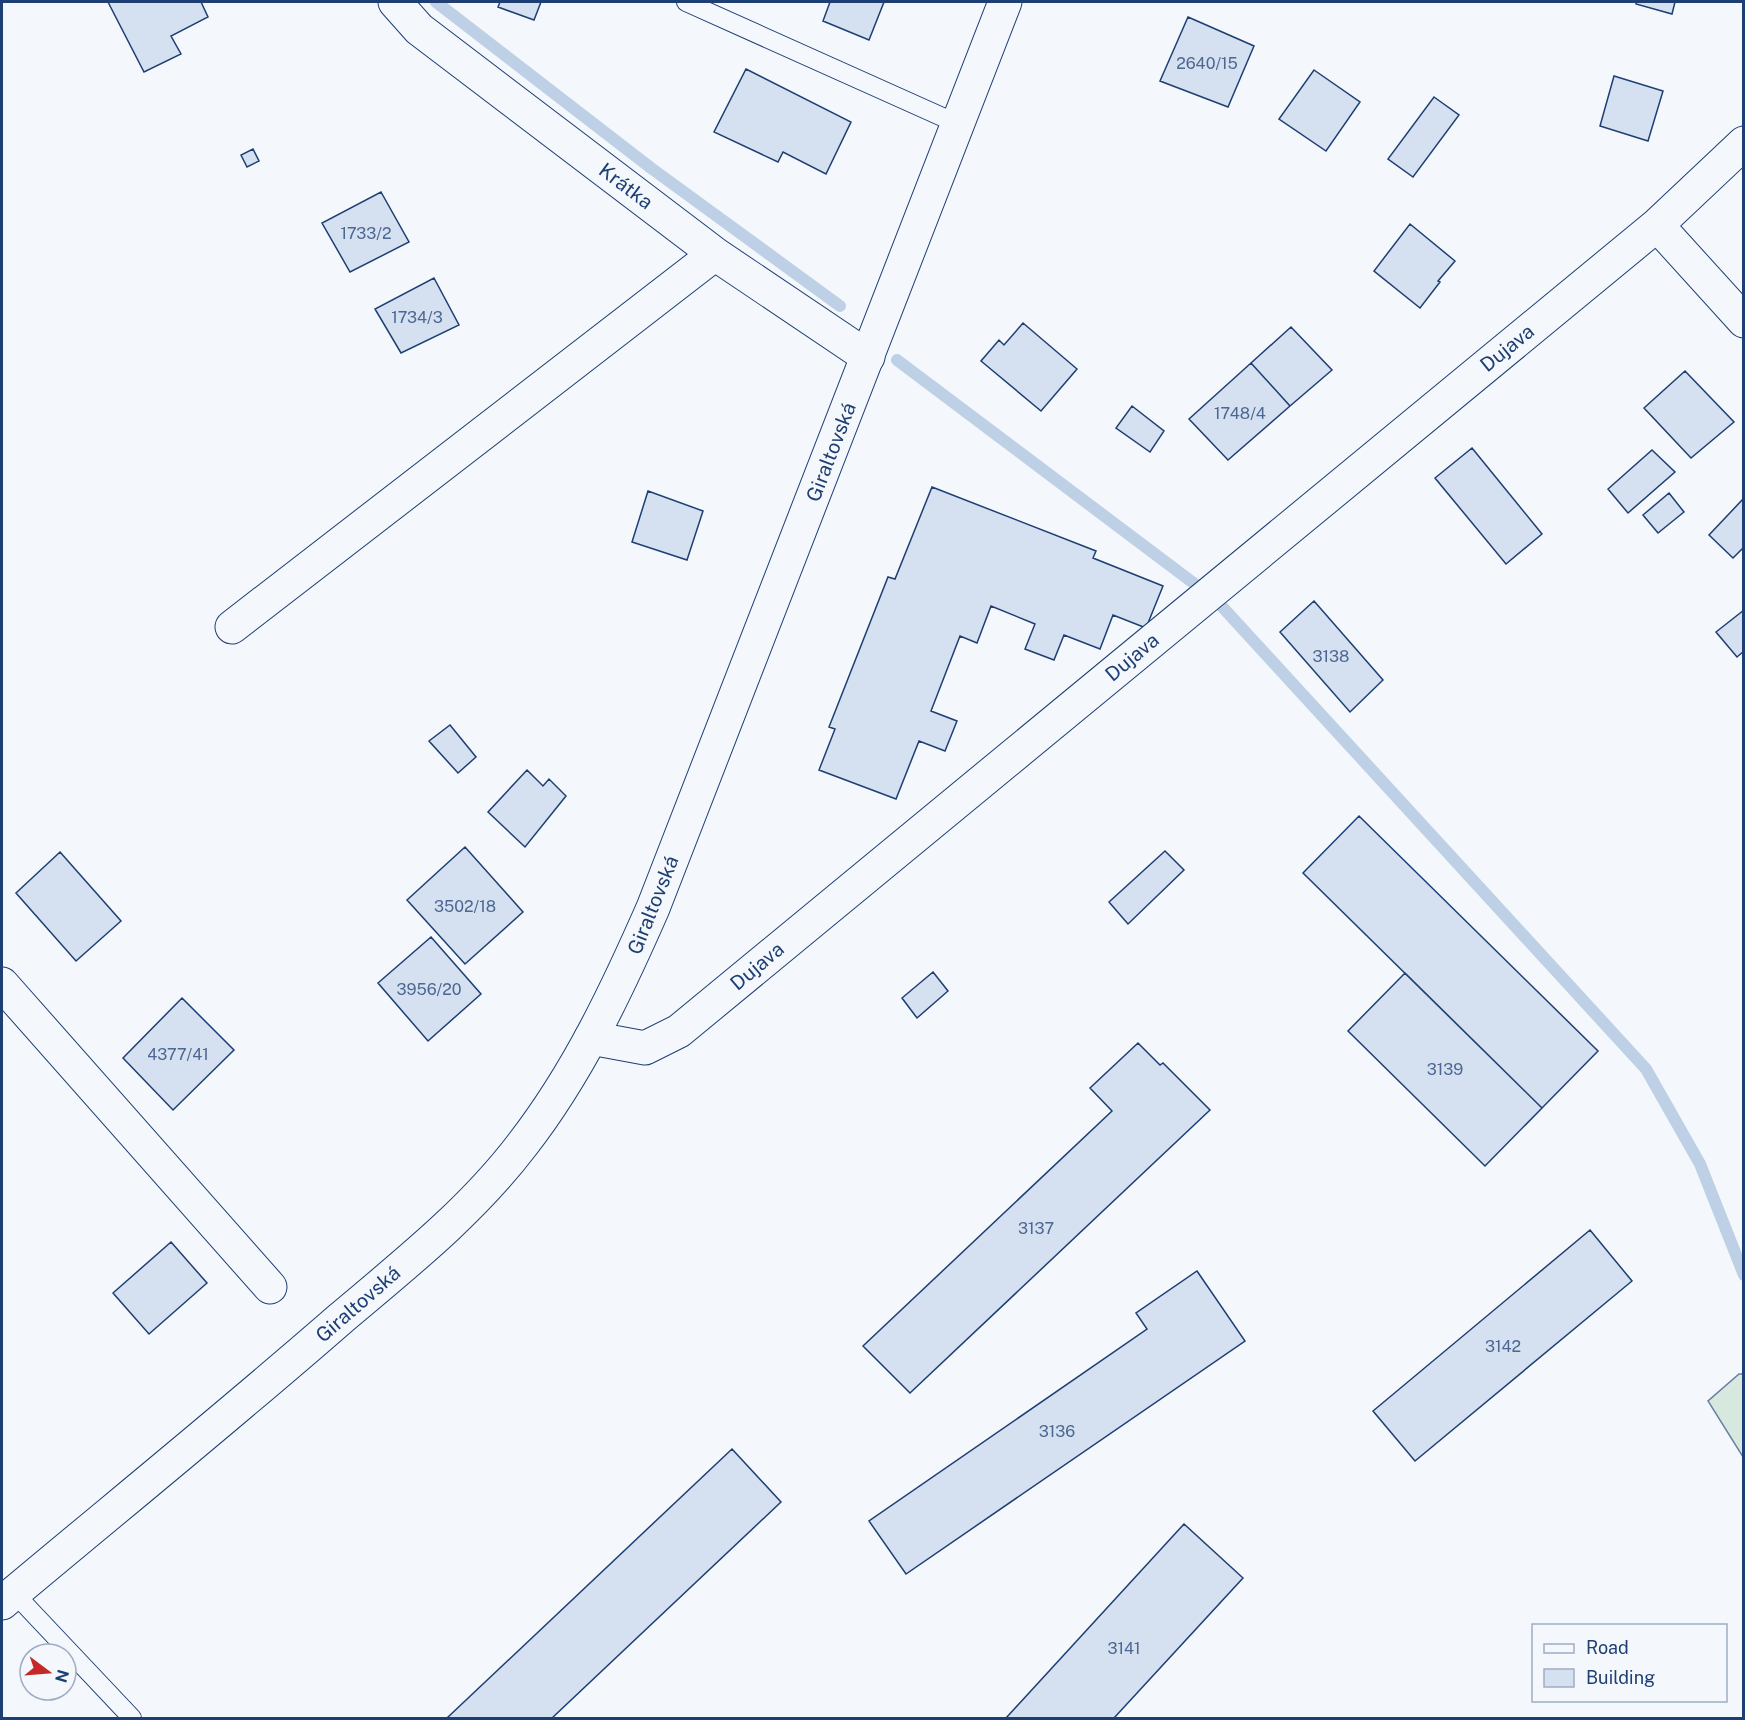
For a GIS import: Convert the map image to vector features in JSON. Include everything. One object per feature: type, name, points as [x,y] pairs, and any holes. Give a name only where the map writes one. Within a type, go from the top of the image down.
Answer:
[{"type":"street","name":"Krátka","points":[[395,2],[419,29],[715,254],[868,357]]},
{"type":"street","name":"Giraltovská","points":[[8,1598],[230,1414],[439,1234],[496,1178],[549,1107],[591,1038],[625,971],[653,908],[1005,2]]},
{"type":"street","name":"Dujava","points":[[591,1038],[645,1048],[679,1031],[1657,225],[1743,143]]},
{"type":"street","points":[[1657,225],[1743,321]]},
{"type":"street","points":[[232,627],[715,254]]},
{"type":"street","points":[[2,984],[270,1287]]},
{"type":"lane","points":[[686,2],[958,124]]},
{"type":"lane","points":[[8,1598],[132,1719]]},
{"type":"shaded area","points":[[1739,1374],[1743,1374],[1743,1457],[1708,1401]]},
{"type":"building","points":[[108,2],[201,2],[208,17],[171,36],[181,54],[144,72]]},
{"type":"building","points":[[500,2],[541,2],[534,20],[498,7]]},
{"type":"building","points":[[830,2],[884,2],[869,40],[823,21]]},
{"type":"building","points":[[1636,2],[1675,2],[1672,14],[1636,4]]},
{"type":"building","points":[[1188,17],[1254,46],[1228,107],[1160,81]]},
{"type":"building","points":[[746,69],[851,122],[826,174],[783,152],[778,162],[714,132]]},
{"type":"building","points":[[1314,70],[1360,102],[1326,151],[1279,119]]},
{"type":"building","points":[[1614,76],[1663,91],[1648,141],[1600,126]]},
{"type":"building","points":[[1434,97],[1459,115],[1413,177],[1388,159]]},
{"type":"building","points":[[253,149],[259,161],[247,167],[241,155]]},
{"type":"building","points":[[381,192],[409,242],[350,272],[322,223]]},
{"type":"building","points":[[1410,224],[1455,261],[1420,308],[1374,271]]},
{"type":"building","points":[[434,278],[459,325],[401,353],[375,309]]},
{"type":"building","points":[[1023,323],[1077,369],[1041,411],[981,361],[999,340],[1004,345]]},
{"type":"building","points":[[1291,327],[1332,370],[1290,406],[1251,363]]},
{"type":"building","points":[[1251,363],[1290,406],[1228,460],[1189,419]]},
{"type":"building","points":[[1685,371],[1734,422],[1691,458],[1644,408]]},
{"type":"building","points":[[1132,406],[1164,431],[1150,452],[1116,428]]},
{"type":"building","points":[[1472,448],[1542,534],[1506,564],[1435,478]]},
{"type":"building","points":[[1652,450],[1675,472],[1628,513],[1608,489]]},
{"type":"building","points":[[932,487],[1096,551],[1093,558],[1163,586],[1146,628],[1113,615],[1100,649],[1064,635],[1054,660],[1025,649],[1035,624],[991,606],[977,643],[960,636],[931,711],[957,721],[945,751],[919,741],[896,799],[819,770],[835,729],[829,727],[888,577],[895,579]]},
{"type":"building","points":[[648,491],[703,511],[687,560],[632,542]]},
{"type":"building","points":[[1669,493],[1684,512],[1658,533],[1643,515]]},
{"type":"building","points":[[1744,498],[1744,547],[1733,558],[1709,535]]},
{"type":"building","points":[[1314,601],[1383,680],[1350,712],[1280,632]]},
{"type":"building","points":[[1744,610],[1744,651],[1737,657],[1716,632]]},
{"type":"building","points":[[450,725],[476,757],[458,773],[429,741]]},
{"type":"building","points":[[527,770],[543,786],[549,779],[566,796],[525,847],[488,812]]},
{"type":"building","points":[[1359,816],[1598,1051],[1542,1108],[1303,873]]},
{"type":"building","points":[[465,847],[523,912],[465,964],[407,900]]},
{"type":"building","points":[[1165,851],[1184,870],[1128,924],[1109,902]]},
{"type":"building","points":[[60,852],[121,921],[76,961],[16,893]]},
{"type":"building","points":[[431,937],[481,994],[428,1041],[378,983]]},
{"type":"building","points":[[933,972],[948,991],[917,1018],[902,998]]},
{"type":"building","points":[[1405,973],[1542,1108],[1485,1166],[1348,1031]]},
{"type":"building","points":[[182,998],[234,1050],[173,1110],[123,1058]]},
{"type":"building","points":[[1138,1043],[1160,1065],[1163,1063],[1210,1110],[910,1393],[863,1346],[1112,1111],[1090,1088]]},
{"type":"building","points":[[1590,1230],[1632,1281],[1415,1461],[1373,1411]]},
{"type":"building","points":[[171,1242],[207,1283],[149,1334],[113,1293]]},
{"type":"building","points":[[1197,1271],[1245,1341],[906,1574],[869,1521],[1147,1329],[1136,1313]]},
{"type":"building","points":[[732,1449],[781,1502],[552,1718],[447,1718]]},
{"type":"building","points":[[1184,1524],[1243,1578],[1114,1718],[1006,1718]]},
{"type":"waterway","points":[[436,2],[651,168],[840,306]]},
{"type":"waterway","points":[[897,360],[1216,600],[1646,1069],[1700,1164],[1744,1275]]}]
